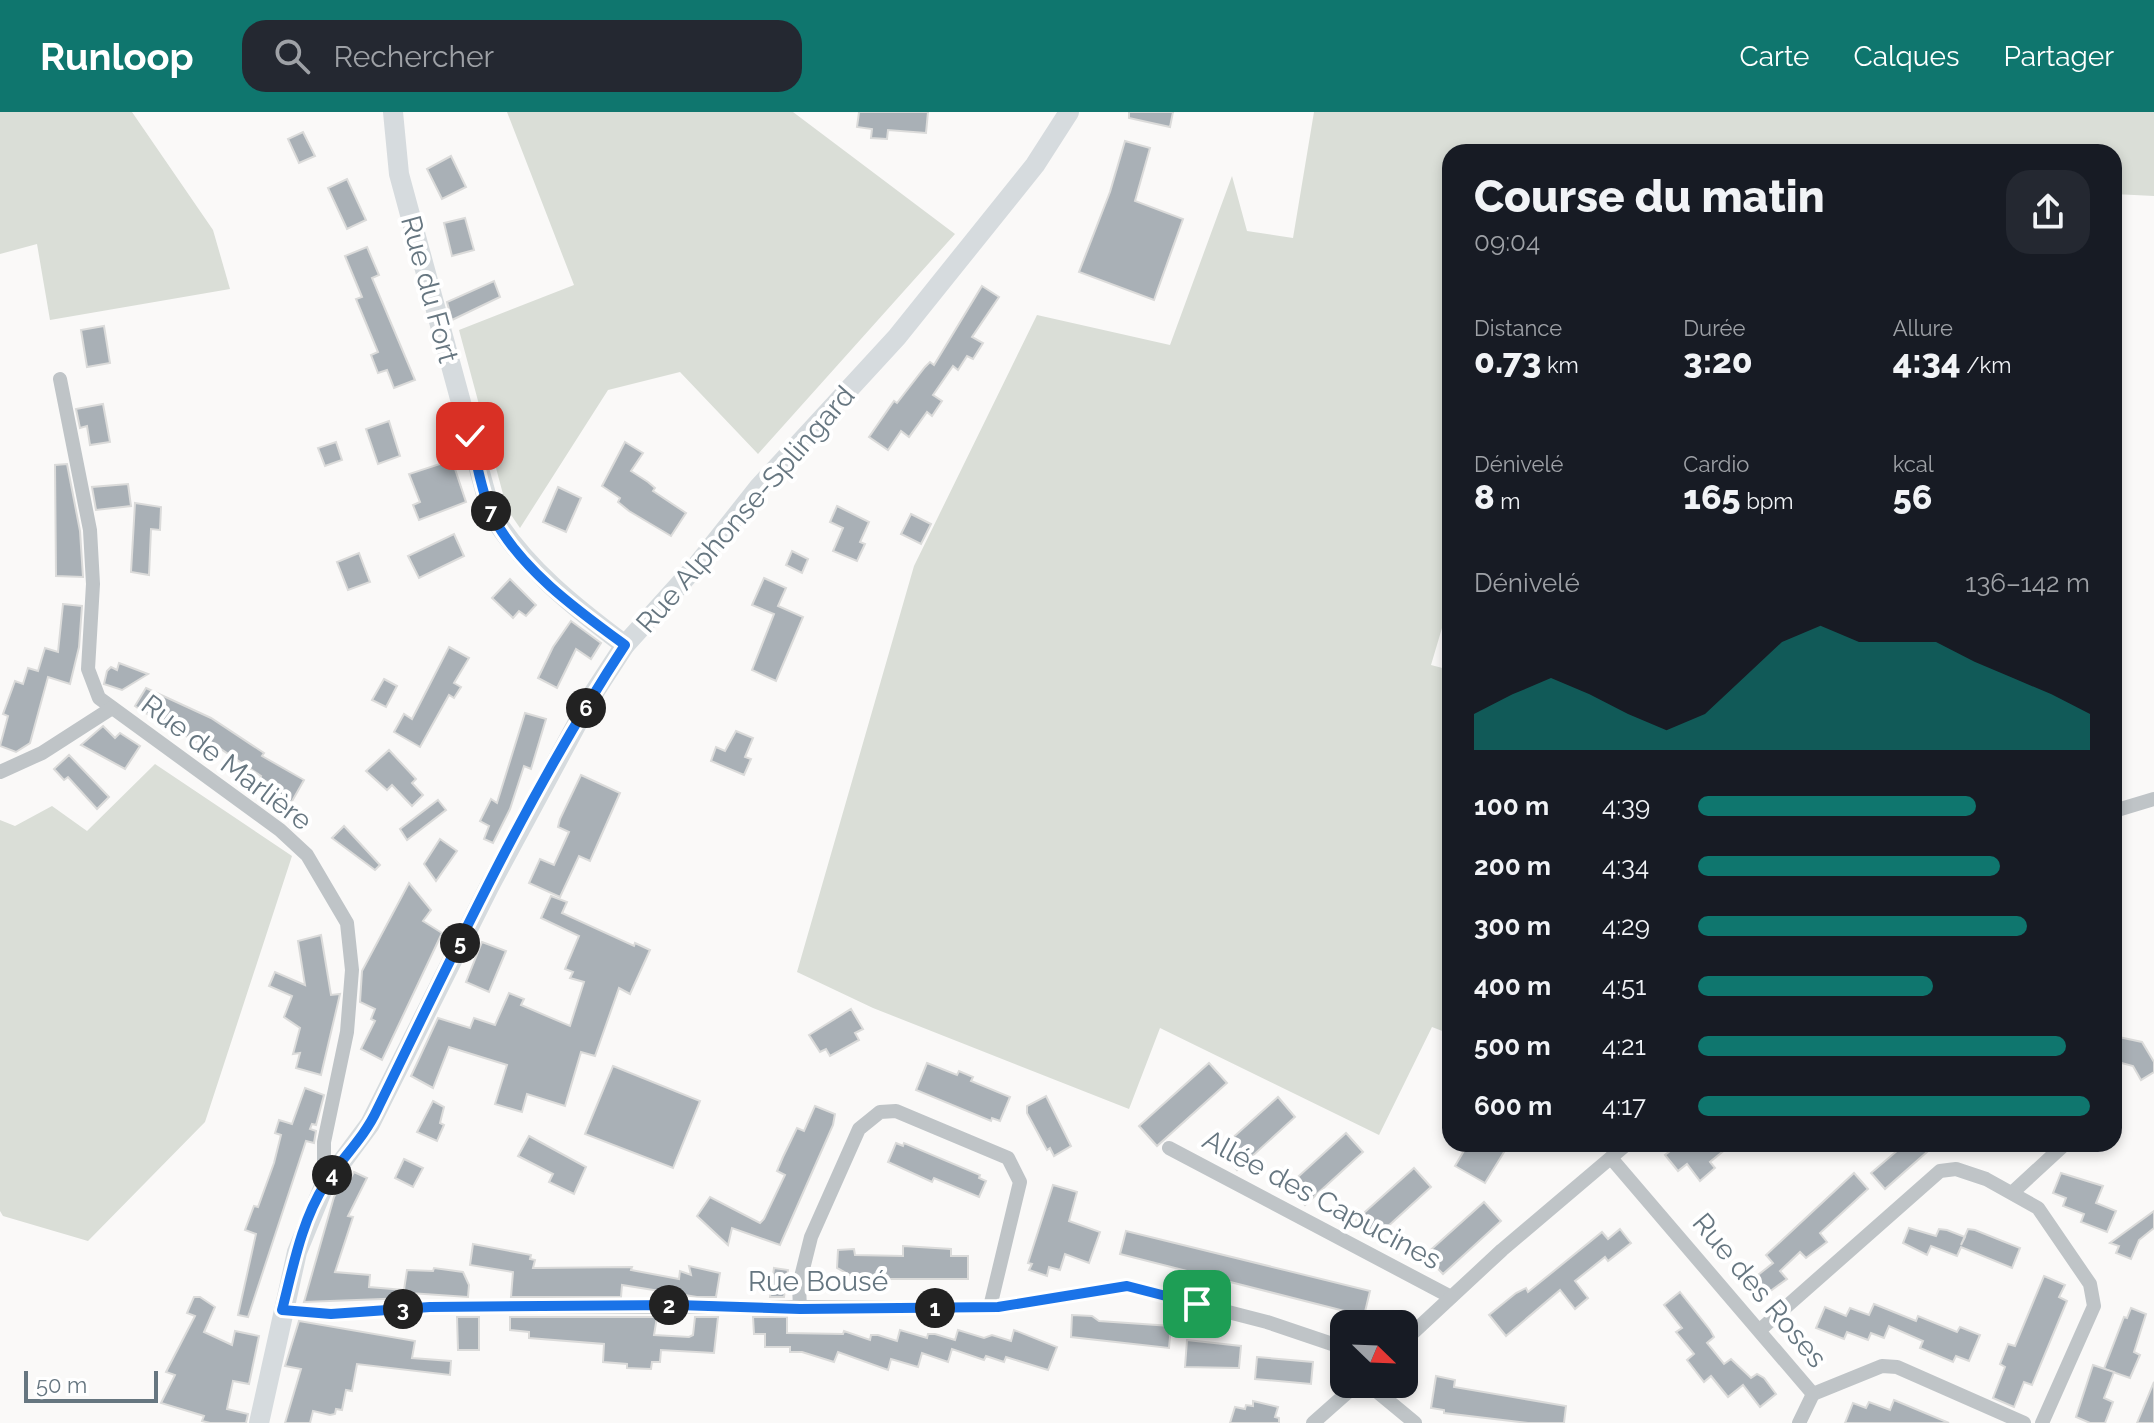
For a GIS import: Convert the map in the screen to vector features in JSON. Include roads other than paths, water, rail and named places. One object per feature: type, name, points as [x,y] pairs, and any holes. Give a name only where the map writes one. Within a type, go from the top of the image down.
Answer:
[{"type":"street","name":"Rue du Fort","points":[[393,112],[399,174],[491,513],[510,544],[550,585],[625,645]]},
{"type":"street","name":"Rue Alphonse-Splingard","points":[[259,1423],[282,1310],[304,1230],[324,1186],[370,1124],[540,789],[593,694],[625,645],[698,564],[793,449],[897,337],[1035,165],[1069,112]]},
{"type":"street","name":"Rue de Marlière","points":[[60,379],[90,530],[93,584],[88,669],[99,698],[280,830],[307,855],[347,923],[351,986],[347,1032],[324,1142],[324,1186]]},
{"type":"street","points":[[0,772],[42,753],[112,708]]},
{"type":"street","points":[[2122,809],[2154,799]]},
{"type":"street","points":[[800,1309],[799,1285],[811,1237],[859,1129],[880,1112],[896,1111],[1008,1158],[1020,1182],[990,1307]]},
{"type":"street","name":"Allée des Capucines","points":[[1169,1148],[1451,1297]]},
{"type":"street","points":[[1418,1328],[1618,1152]]},
{"type":"street","points":[[2013,1192],[2056,1152]]},
{"type":"street","name":"Rue des Roses","points":[[1611,1158],[1761,1329],[1813,1394],[1882,1366],[1897,1367],[2024,1423]]},
{"type":"street","points":[[1761,1329],[1940,1171],[1956,1169],[2013,1192],[2038,1208],[2090,1284],[2094,1306],[2042,1423]]},
{"type":"street","name":"Rue Bousé","points":[[282,1310],[331,1314],[430,1307],[990,1307],[1127,1286],[1267,1322],[1330,1343]]},
{"type":"street","points":[[1799,1423],[1813,1394]]},
{"type":"street","points":[[1313,1423],[1341,1398]]},
{"type":"street","points":[[1385,1398],[1415,1423]]}]
